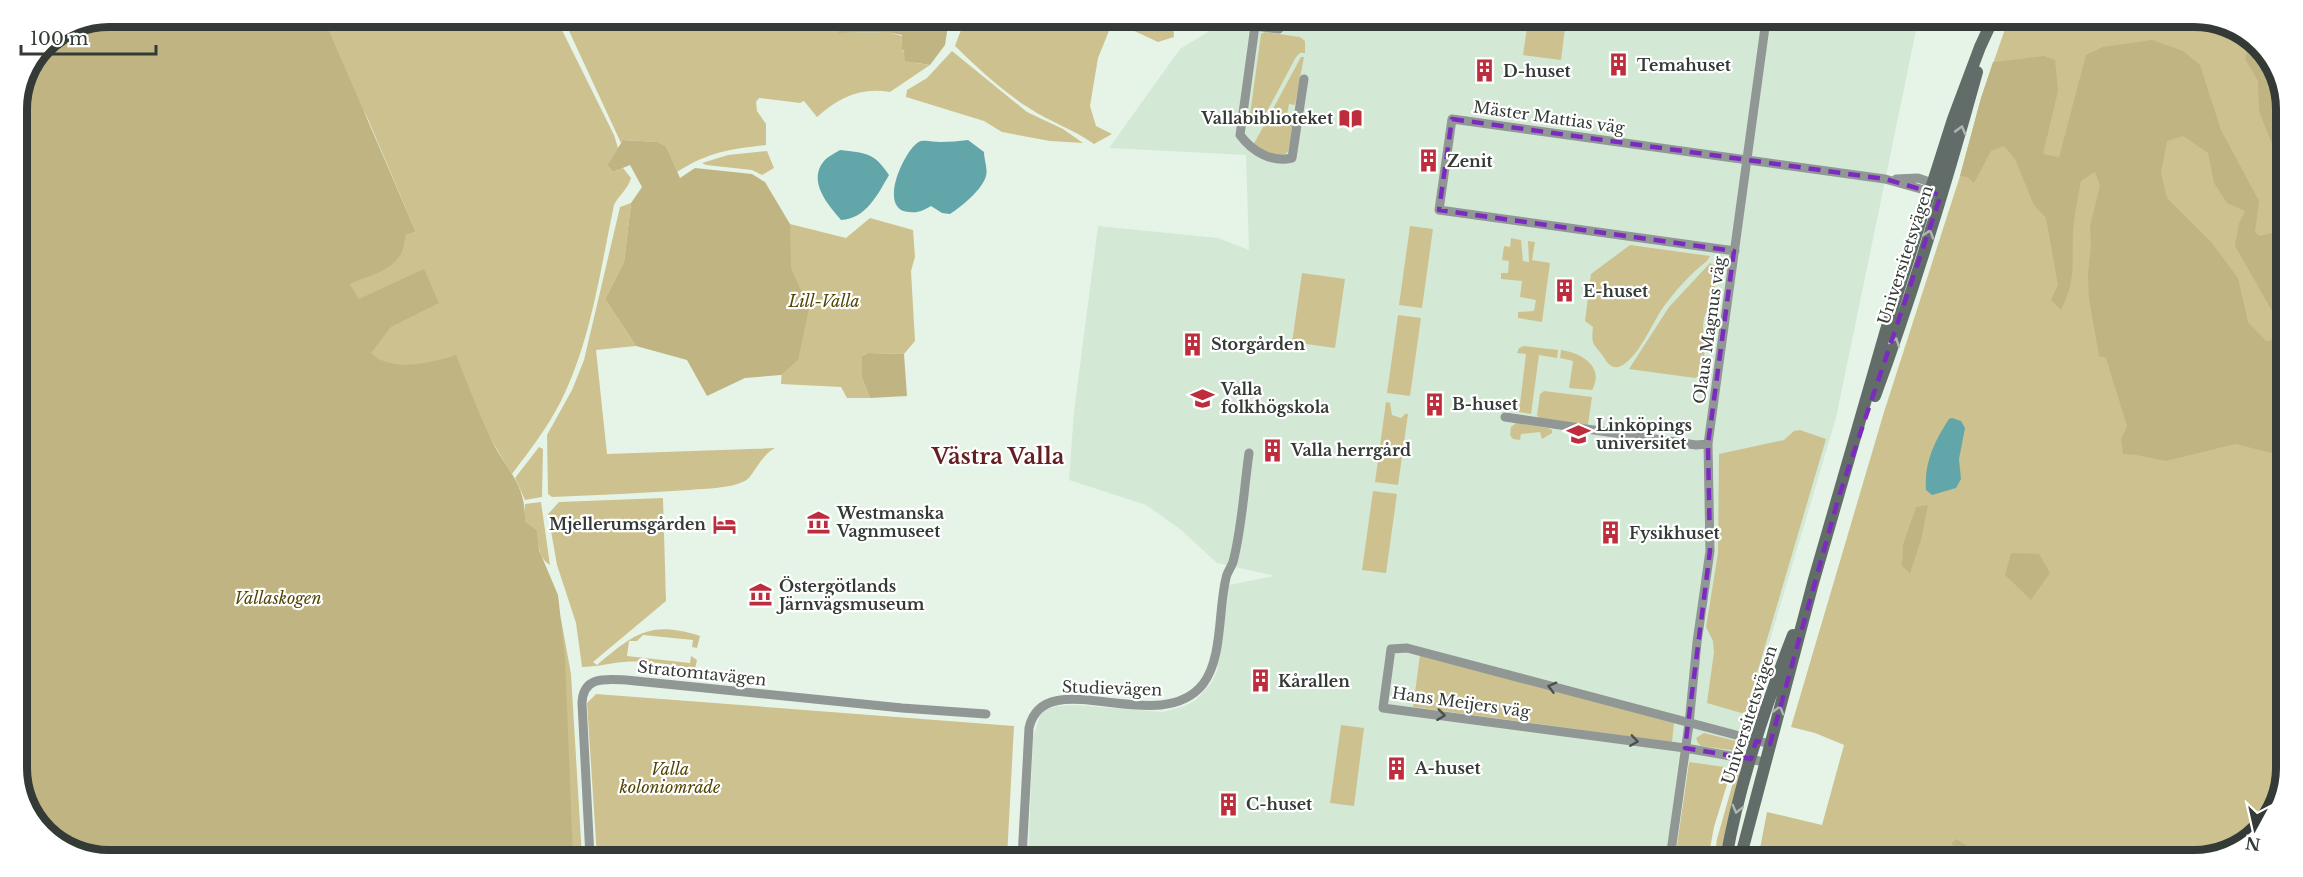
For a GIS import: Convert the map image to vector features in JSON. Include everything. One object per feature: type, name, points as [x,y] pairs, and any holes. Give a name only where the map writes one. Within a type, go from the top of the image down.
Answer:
[{"type":"main road","name":"Universitetsvägen","points":[[1742,850],[1812,583],[1886,330],[1937,189],[1966,81],[1990,27]]},
{"type":"main road","name":"Universitetsvägen","points":[[1728,850],[1738,801],[1770,696],[1812,583]]},
{"type":"street","points":[[1255,27],[1240,135],[1256,151],[1280,159],[1292,158],[1304,79]]},
{"type":"street","points":[[1263,27],[1279,29]]},
{"type":"street","name":"Olaus Magnus väg","points":[[1671,850],[1710,551],[1708,444],[1765,27]]},
{"type":"street","name":"Mäster Mattias väg","points":[[1735,251],[1439,210],[1452,119],[1885,179],[1918,178],[1937,189]]},
{"type":"street","points":[[1505,417],[1696,445],[1708,444]]},
{"type":"street","name":"Studievägen","points":[[1022,850],[1029,728],[1031,718],[1040,706],[1062,699],[1154,706],[1172,705],[1181,703],[1194,694],[1209,675],[1215,655],[1226,576],[1236,548],[1249,453]]},
{"type":"street","name":"Hans Meijers väg","points":[[1765,762],[1685,748],[1383,708],[1391,649],[1407,648],[1770,744]]},
{"type":"street","name":"Stratomtavägen","points":[[590,850],[582,703],[583,690],[591,683],[600,680],[626,680],[891,707],[986,714]]},
{"type":"highlighted area","points":[[1452,119],[1885,179],[1941,195],[1839,496],[1770,744],[1756,741],[1751,759],[1685,748],[1710,551],[1708,444],[1734,251],[1439,210]]},
{"type":"shaded area","name":"Linköpings universitet","points":[[1216,27],[1917,27],[1836,418],[1732,768],[1679,761],[1667,850],[1028,850],[1033,738],[1040,715],[1047,709],[1057,706],[1075,705],[1163,712],[1185,706],[1196,700],[1211,683],[1217,671],[1229,585],[1275,576],[1217,563],[1180,529],[1146,505],[1069,480],[1074,412],[1098,226],[1218,238],[1249,250],[1246,155],[1109,148],[1180,49]]},
{"type":"green space","name":"Vallaskogen","points":[[109,27],[560,27],[614,135],[618,148],[607,165],[613,172],[623,168],[631,178],[614,205],[587,330],[571,378],[556,411],[512,474],[490,438],[550,586],[561,619],[571,674],[582,850],[109,850],[73,842],[59,833],[44,818],[31,794],[27,773],[27,109],[33,78],[51,51],[78,33]],"holes":[[[364,110],[416,232],[406,235]]]},
{"type":"green space","name":"Vallaskogen","points":[[109,27],[327,27],[416,232],[406,235],[401,254],[391,265],[350,284],[359,299],[424,269],[439,303],[391,327],[371,353],[379,359],[400,365],[435,361],[456,355],[490,437],[514,476],[522,496],[525,521],[537,530],[539,550],[558,595],[565,657],[573,850],[109,850],[73,842],[59,833],[44,818],[31,794],[27,773],[27,109],[33,78],[51,51],[78,33]]},
{"type":"green space","points":[[567,27],[839,27],[838,33],[888,32],[902,36],[901,49],[916,63],[930,65],[890,92],[869,91],[851,95],[817,117],[804,101],[800,103],[759,98],[756,102],[757,111],[766,124],[766,145],[720,152],[677,172],[666,146],[656,142],[624,140],[621,143]]},
{"type":"green space","points":[[839,27],[948,27],[945,45],[930,65],[905,61],[904,51],[901,49],[902,35],[887,32],[838,33]]},
{"type":"green space","points":[[962,27],[1111,27],[1098,58],[1090,106],[1096,126],[1112,134],[1094,144],[1037,113],[990,79],[955,46]]},
{"type":"green space","points":[[1126,27],[1173,27],[1174,37],[1158,42]]},
{"type":"green space","points":[[1527,27],[1565,27],[1561,60],[1523,55]]},
{"type":"green space","points":[[2007,27],[2194,27],[2210,29],[2230,35],[2248,47],[2259,59],[2270,78],[2276,104],[2276,768],[2272,794],[2259,818],[2248,830],[2220,846],[2194,850],[1760,850],[1767,812],[1822,825],[1844,745],[1815,733],[1791,727],[1884,412],[1960,176],[1981,98]]},
{"type":"green space","points":[[1265,32],[1300,37],[1305,41],[1305,53],[1300,53],[1296,57],[1264,117],[1250,115],[1261,34]]},
{"type":"green space","points":[[2152,40],[2183,51],[2200,65],[2221,130],[2259,201],[2255,232],[2259,236],[2276,232],[2276,318],[2235,246],[2239,223],[2245,211],[2227,203],[2214,183],[2208,153],[2183,136],[2167,141],[2161,173],[2167,198],[2212,243],[2238,278],[2248,322],[2266,341],[2276,338],[2276,454],[2235,444],[2166,461],[2123,454],[2121,439],[2127,426],[2106,358],[2099,356],[2089,299],[2090,226],[2100,186],[2095,172],[2081,181],[2074,226],[2071,281],[2061,310],[2051,300],[2058,285],[2046,218],[2034,205],[2015,159],[2004,146],[1991,151],[1974,183],[1967,177],[1960,176],[1993,62],[2044,56],[2055,60],[2058,91],[2043,154],[2059,157],[2086,55],[2103,47]]},
{"type":"green space","points":[[2248,47],[2259,59],[2270,78],[2276,104],[2276,154],[2259,111],[2258,81],[2245,59]]},
{"type":"green space","points":[[952,51],[1027,112],[1063,129],[1083,143],[1050,141],[1002,132],[984,121],[906,97],[907,90],[927,78]]},
{"type":"green space","points":[[1301,57],[1304,57],[1295,105],[1289,104],[1286,120],[1268,118]]},
{"type":"green space","points":[[1266,122],[1293,125],[1288,152],[1275,155],[1253,145]]},
{"type":"green space","points":[[623,140],[657,142],[666,146],[680,178],[695,168],[752,174],[765,182],[790,224],[791,268],[809,308],[798,360],[781,375],[745,378],[707,396],[687,360],[636,346],[605,299],[624,262],[631,203],[642,187],[630,165],[613,172],[607,165]]},
{"type":"green space","points":[[767,151],[774,168],[762,175],[752,170],[702,163],[728,155]]},
{"type":"green space","name":"Lill-Valla","points":[[731,194],[790,224],[846,238],[870,218],[913,230],[915,257],[911,271],[915,341],[904,354],[868,353],[862,356],[862,378],[870,398],[847,398],[841,387],[781,384],[782,369]]},
{"type":"green space","points":[[631,203],[624,262],[605,299],[636,346],[596,350],[607,454],[775,448],[765,456],[748,479],[732,486],[552,497],[548,494],[547,435],[572,390],[584,360],[620,207]]},
{"type":"green space","points":[[1410,226],[1433,229],[1422,308],[1399,305]]},
{"type":"green space","points":[[1511,238],[1521,240],[1523,261],[1529,262],[1528,241],[1535,242],[1532,260],[1550,263],[1542,322],[1518,318],[1518,312],[1534,311],[1536,300],[1520,297],[1522,281],[1501,279],[1501,273],[1508,273],[1509,261],[1502,260],[1504,246],[1510,247]]},
{"type":"green space","points":[[1630,245],[1710,256],[1667,302],[1633,356],[1621,366],[1615,367],[1608,363],[1595,346],[1593,327],[1585,321],[1591,274]]},
{"type":"green space","points":[[1710,263],[1718,267],[1714,295],[1704,318],[1705,373],[1695,378],[1629,369],[1669,307]]},
{"type":"green space","points":[[1302,273],[1345,279],[1335,348],[1292,342]]},
{"type":"green space","points":[[1398,315],[1421,318],[1410,396],[1387,393]]},
{"type":"green space","points":[[1524,346],[1558,350],[1557,358],[1539,355],[1531,414],[1519,412],[1526,354],[1517,353],[1519,348]]},
{"type":"green space","points":[[1561,350],[1577,354],[1589,362],[1596,374],[1592,390],[1569,388],[1573,361],[1560,358]]},
{"type":"green space","points":[[868,353],[904,354],[907,396],[870,398],[862,378],[862,356]]},
{"type":"green space","points":[[1544,391],[1592,397],[1588,424],[1539,419],[1537,415],[1540,394]]},
{"type":"green space","points":[[1386,402],[1390,403],[1392,415],[1401,418],[1408,414],[1398,485],[1375,482]]},
{"type":"green space","points":[[1516,423],[1548,428],[1552,430],[1552,433],[1542,439],[1540,432],[1521,434],[1520,440],[1513,439],[1510,435],[1511,427]]},
{"type":"green space","points":[[1800,430],[1826,439],[1745,714],[1707,703],[1714,652],[1713,641],[1706,627],[1718,553],[1719,454],[1784,440],[1794,431]]},
{"type":"green space","points":[[539,447],[543,449],[542,497],[525,500],[515,478]]},
{"type":"green space","points":[[1373,491],[1397,494],[1386,573],[1362,570]]},
{"type":"green space","points":[[663,498],[666,601],[593,662],[597,665],[622,645],[633,638],[644,633],[668,629],[700,636],[697,648],[692,647],[693,640],[643,635],[637,641],[629,641],[627,656],[690,663],[691,656],[697,660],[695,669],[642,662],[582,667],[576,623],[557,565],[548,514],[559,502]]},
{"type":"green space","points":[[541,502],[550,565],[541,554],[537,530],[525,521],[525,504]]},
{"type":"green space","points":[[1928,505],[1921,540],[1910,573],[1902,566],[1903,545],[1916,507]]},
{"type":"green space","points":[[2011,553],[2039,554],[2050,573],[2031,600],[2005,575]]},
{"type":"green space","points":[[1420,655],[1674,723],[1672,742],[1413,707]]},
{"type":"green space","name":"Valla koloniområde","points":[[596,694],[1014,726],[1007,850],[597,850],[587,703]]},
{"type":"green space","points":[[1341,725],[1364,728],[1354,806],[1330,803]]},
{"type":"green space","points":[[1704,733],[1740,742],[1737,751],[1701,746],[1696,738]]},
{"type":"green space","points":[[1689,762],[1732,768],[1714,827],[1710,850],[1676,850]]},
{"type":"green space","points":[[1738,765],[1741,773],[1723,850],[1715,850]]},
{"type":"green space","points":[[1956,839],[1974,850],[1954,850],[1952,843]]},
{"type":"water","points":[[968,140],[984,152],[987,171],[984,181],[971,197],[950,214],[942,213],[931,206],[915,212],[899,208],[895,200],[894,189],[897,177],[908,153],[915,145],[921,141]]},
{"type":"water","points":[[840,150],[868,155],[879,162],[889,175],[876,197],[864,210],[850,219],[841,220],[825,200],[818,185],[819,169],[824,161]]},
{"type":"water","points":[[1949,419],[1961,421],[1965,428],[1959,459],[1961,479],[1956,488],[1932,495],[1926,490],[1928,462],[1939,436]]},
{"type":"place","name":"Temahuset","points":[[1619,65]]},
{"type":"place","name":"D-huset","points":[[1485,71]]},
{"type":"place","name":"Vallabiblioteket","points":[[1351,118]]},
{"type":"place","name":"Zenit","points":[[1429,161]]},
{"type":"place","name":"E-huset","points":[[1565,291]]},
{"type":"place","name":"Storgården","points":[[1193,344]]},
{"type":"place","name":"Valla folkhögskola","points":[[1203,398]]},
{"type":"place","name":"B-huset","points":[[1434,404]]},
{"type":"place","name":"Linköpings universitet","points":[[1578,434]]},
{"type":"place","name":"Valla herrgård","points":[[1273,450]]},
{"type":"place","name":"Westmanska Vagnmuseet","points":[[819,522]]},
{"type":"place","name":"Mjellerumsgården","points":[[724,524]]},
{"type":"place","name":"Fysikhuset","points":[[1611,533]]},
{"type":"place","name":"Östergötlands Järnvägsmuseum","points":[[761,595]]},
{"type":"place","name":"Kårallen","points":[[1260,681]]},
{"type":"place","name":"A-huset","points":[[1397,768]]},
{"type":"place","name":"C-huset","points":[[1228,804]]},
{"type":"district","name":"Västra Valla","points":[[998,456]]}]
